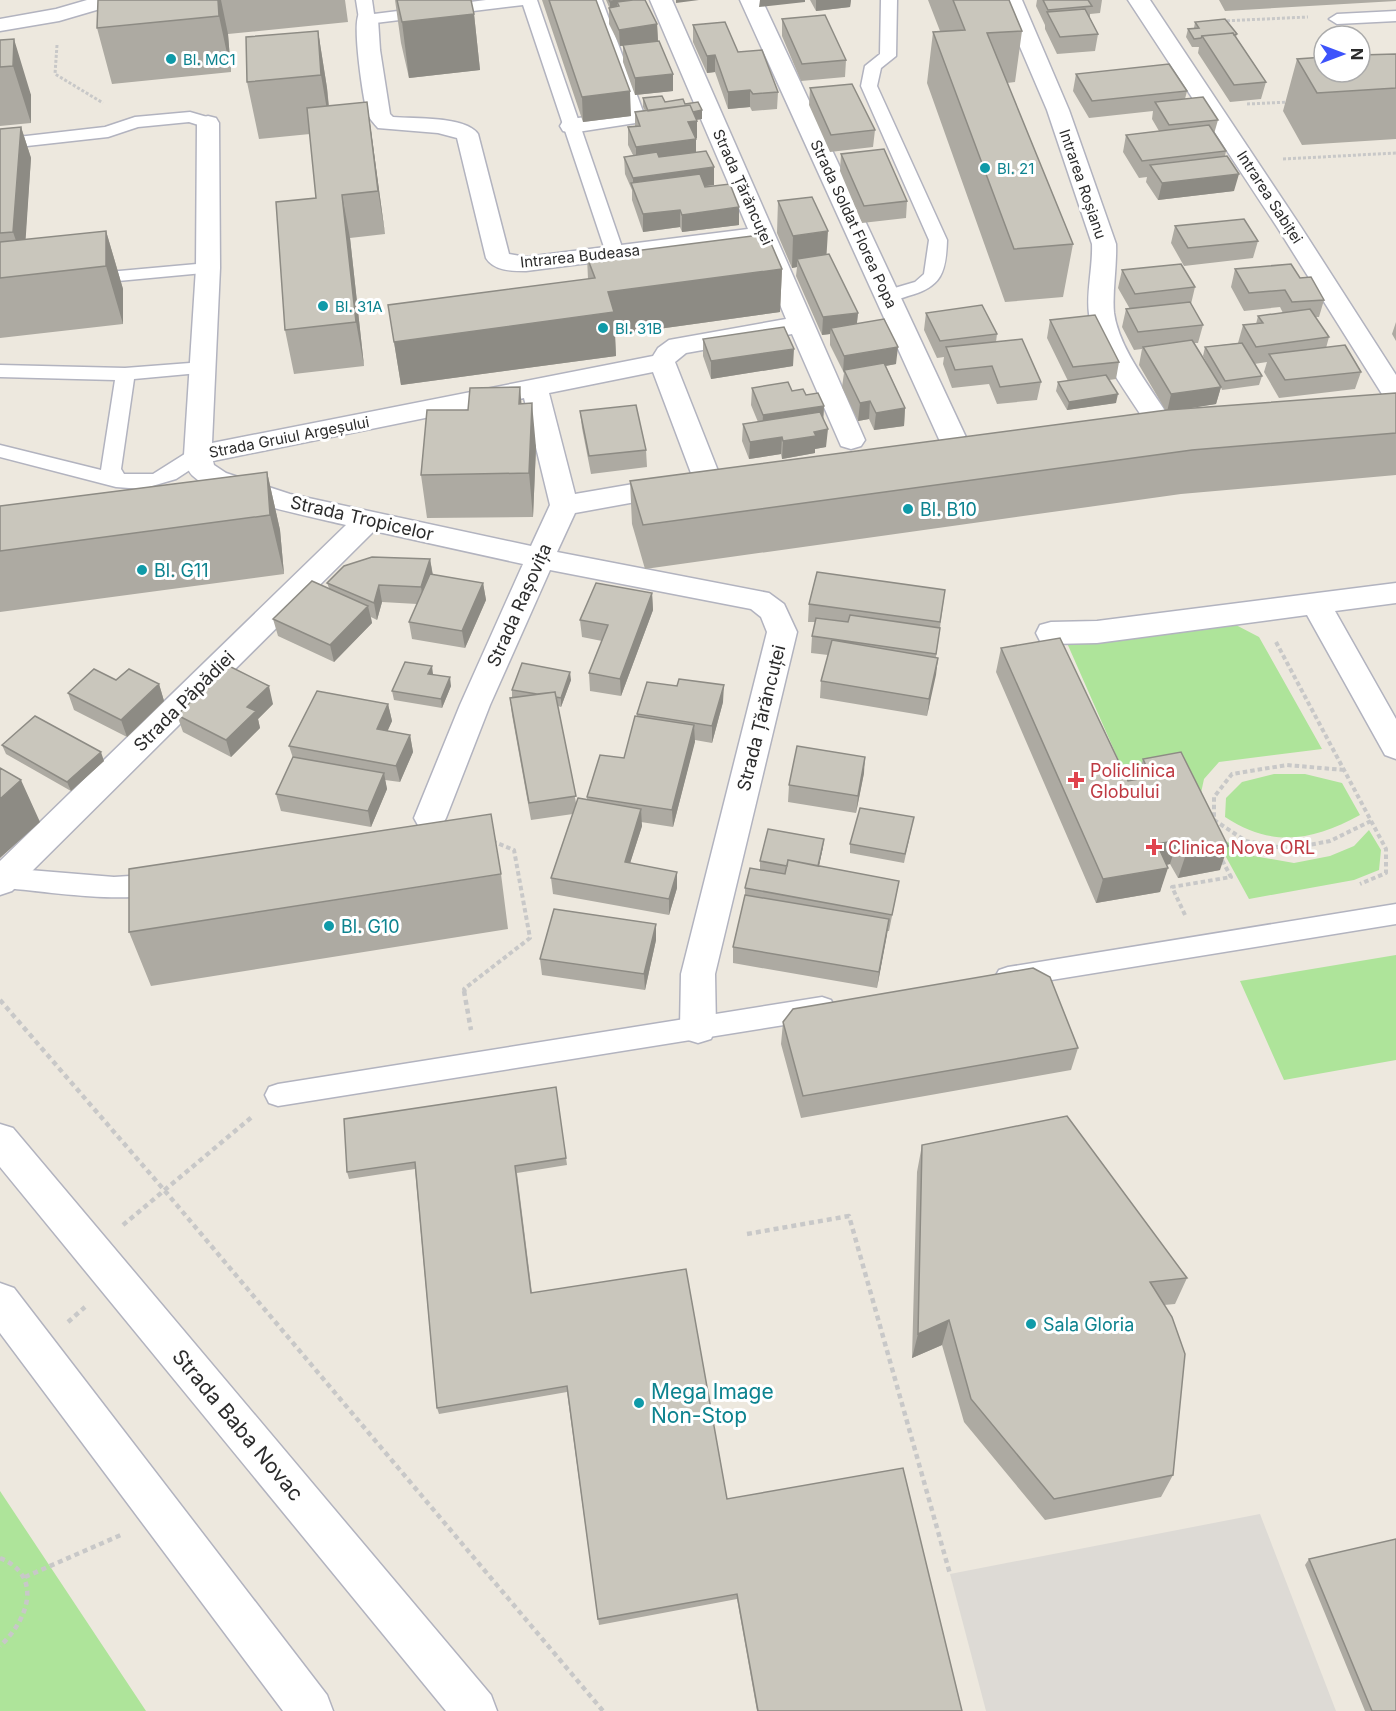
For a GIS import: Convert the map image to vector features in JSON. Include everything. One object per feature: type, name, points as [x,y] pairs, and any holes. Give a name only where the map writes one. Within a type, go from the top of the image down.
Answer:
[{"type":"street","points":[[0,25],[59,15],[110,0]]},
{"type":"street","points":[[572,126],[634,117],[591,0]]},
{"type":"street","name":"Strada Țărăncuței","points":[[661,0],[802,324],[860,449],[835,463]]},
{"type":"street","name":"Strada Soldat Florea Popa","points":[[751,0],[957,448]]},
{"type":"street","name":"Intrarea Roșianu","points":[[1011,0],[1058,110],[1104,244],[1106,267],[1102,285],[1101,312],[1105,330],[1114,350],[1160,423]]},
{"type":"street","name":"Intrarea Sabiței","points":[[1140,0],[1246,161],[1388,399]]},
{"type":"street","name":"Intrarea Budeasa","points":[[366,9],[369,50],[379,115],[386,123],[441,126],[455,128],[467,134],[498,258],[509,263],[526,264],[763,234]]},
{"type":"street","name":"Strada Gruiul Argeșului","points":[[208,123],[208,268],[198,455],[662,362],[667,354],[678,346],[802,324]]},
{"type":"street","points":[[535,388],[564,505],[719,479],[662,362]]},
{"type":"street","name":"Strada Tropicelor","points":[[198,455],[202,469],[216,479],[286,501],[540,558]]},
{"type":"street","name":"Strada Rașovița","points":[[430,818],[475,705],[564,505]]},
{"type":"street","name":"Strada Păpădiei","points":[[2,880],[368,520]]},
{"type":"street","name":"Strada Țărăncuței","points":[[540,558],[759,600],[774,611],[782,632],[698,974],[698,1028]]},
{"type":"street","points":[[1051,633],[1097,632],[1396,592]]},
{"type":"street","points":[[1316,604],[1396,747]]},
{"type":"street","name":"Strada Baba Novac","points":[[0,1140],[475,1711]]},
{"type":"street","points":[[0,1301],[311,1711]]},
{"type":"lane","points":[[366,9],[524,0]]},
{"type":"lane","points":[[529,0],[615,253]]},
{"type":"lane","points":[[887,296],[920,288],[934,277],[938,260],[938,240],[869,86],[873,66],[888,56],[889,0]]},
{"type":"lane","points":[[1337,19],[1396,16]]},
{"type":"lane","points":[[0,144],[108,132],[135,122],[190,117],[208,123]]},
{"type":"lane","points":[[72,280],[208,268]]},
{"type":"lane","points":[[0,371],[125,374],[202,368]]},
{"type":"lane","points":[[116,480],[111,469],[112,457],[125,374]]},
{"type":"lane","points":[[0,451],[137,484],[160,481],[198,455]]},
{"type":"lane","points":[[2,880],[114,887],[186,882]]},
{"type":"lane","points":[[982,981],[1396,914]]},
{"type":"lane","points":[[278,1095],[840,1005]]},
{"type":"path","points":[[59,15],[55,74],[135,122]]},
{"type":"path","points":[[1156,25],[1316,16]]},
{"type":"path","points":[[1211,106],[1292,102]]},
{"type":"path","points":[[1246,161],[1396,153]]},
{"type":"path","points":[[1260,612],[1386,849],[1386,873],[1358,885]]},
{"type":"path","points":[[1214,820],[1214,797],[1232,774],[1287,765],[1344,770]]},
{"type":"path","points":[[1115,781],[1146,776]]},
{"type":"path","points":[[430,818],[514,850],[530,938],[464,989],[477,1064]]},
{"type":"path","points":[[1208,821],[1214,820],[1246,841],[1288,849],[1330,841],[1371,822]]},
{"type":"path","points":[[1196,914],[1186,916],[1172,887],[1231,877],[1217,849]]},
{"type":"path","points":[[0,1000],[165,1191],[603,1711]]},
{"type":"path","points":[[93,1250],[278,1095]]},
{"type":"path","points":[[747,1234],[849,1216],[950,1574]]},
{"type":"path","points":[[25,1576],[164,1517]]},
{"type":"path","points":[[0,1558],[17,1566],[25,1576],[28,1592],[27,1609],[19,1626],[8,1641],[0,1646]]},
{"type":"green space","points":[[1234,624],[1259,637],[1322,749],[1219,762],[1204,779],[1199,802],[1178,762],[1122,768],[1067,643]]},
{"type":"green space","points":[[1274,774],[1305,774],[1342,783],[1360,815],[1325,831],[1292,837],[1276,837],[1260,833],[1225,817],[1226,798],[1242,782]]},
{"type":"green space","points":[[1369,830],[1381,850],[1379,870],[1354,880],[1249,899],[1214,835],[1254,856],[1294,863],[1330,856],[1354,846]]},
{"type":"green space","points":[[1396,955],[1396,1060],[1284,1080],[1240,981]]},
{"type":"green space","points":[[0,1491],[146,1711],[0,1711]]},
{"type":"shaded area","points":[[1260,1514],[1336,1711],[986,1711],[950,1574]]},
{"type":"building","points":[[98,0],[218,0],[219,16],[97,28]]},
{"type":"building","points":[[397,0],[471,0],[474,14],[402,22]]},
{"type":"building","points":[[549,0],[596,0],[630,91],[582,97]]},
{"type":"building","points":[[645,0],[657,24],[619,30],[609,8],[619,6],[617,2]]},
{"type":"building","points":[[953,0],[1009,0],[1022,31],[987,33],[1073,244],[1014,249],[933,32],[965,30]]},
{"type":"building","points":[[1043,0],[1088,0],[1092,6],[1048,10]]},
{"type":"building","points":[[1085,9],[1098,34],[1060,37],[1047,12]]},
{"type":"building","points":[[825,15],[846,60],[802,64],[782,19]]},
{"type":"building","points":[[1225,19],[1237,34],[1202,36],[1194,39],[1188,29],[1199,28],[1195,22]]},
{"type":"building","points":[[725,22],[738,52],[762,50],[778,92],[753,94],[750,90],[728,92],[715,55],[707,56],[693,25]]},
{"type":"building","points":[[318,31],[321,75],[247,82],[246,37]]},
{"type":"building","points":[[1233,33],[1266,82],[1234,85],[1202,36]]},
{"type":"building","points":[[14,39],[13,66],[0,67],[0,40]]},
{"type":"building","points":[[659,41],[673,74],[635,78],[623,45]]},
{"type":"building","points":[[1396,54],[1396,88],[1317,93],[1297,59],[1312,58],[1312,84],[1372,84],[1372,55]]},
{"type":"building","points":[[1169,64],[1187,91],[1092,101],[1076,74]]},
{"type":"building","points":[[852,84],[875,130],[831,135],[810,88]]},
{"type":"building","points":[[662,96],[665,102],[683,99],[685,104],[698,102],[702,110],[693,112],[690,105],[648,111],[643,98]]},
{"type":"building","points":[[1203,97],[1218,120],[1169,125],[1155,102]]},
{"type":"building","name":"Bl. 31A","points":[[367,102],[378,191],[342,195],[356,322],[285,330],[276,202],[316,198],[307,108]]},
{"type":"building","points":[[690,105],[697,121],[688,122],[696,139],[636,147],[628,127],[640,126],[635,112]]},
{"type":"building","points":[[1209,125],[1226,151],[1142,161],[1126,135]]},
{"type":"building","points":[[21,127],[13,232],[0,233],[0,129]]},
{"type":"building","points":[[884,149],[907,201],[864,206],[841,154]]},
{"type":"building","points":[[706,151],[714,167],[633,178],[624,157],[657,152],[659,157]]},
{"type":"building","points":[[1227,156],[1239,174],[1162,183],[1150,165]]},
{"type":"building","points":[[700,174],[705,187],[730,184],[739,207],[682,215],[680,210],[643,214],[631,183]]},
{"type":"building","points":[[812,197],[828,231],[793,236],[778,201]]},
{"type":"building","points":[[1244,219],[1258,241],[1188,248],[1175,226]]},
{"type":"building","points":[[106,231],[106,266],[0,278],[0,242]]},
{"type":"building","points":[[767,234],[782,269],[608,292],[614,312],[394,342],[388,305],[595,278],[587,257]]},
{"type":"building","points":[[829,254],[858,313],[823,317],[797,259]]},
{"type":"building","points":[[1181,264],[1195,287],[1135,294],[1122,270]]},
{"type":"building","points":[[1291,264],[1300,278],[1311,277],[1324,300],[1292,302],[1285,290],[1249,293],[1235,269]]},
{"type":"building","points":[[1190,302],[1203,325],[1138,332],[1126,309]]},
{"type":"building","points":[[982,305],[997,334],[940,341],[926,313]]},
{"type":"building","points":[[1310,309],[1329,337],[1256,347],[1243,325],[1263,323],[1258,316]]},
{"type":"building","points":[[1095,315],[1119,362],[1073,367],[1050,320]]},
{"type":"building","points":[[884,319],[898,347],[844,356],[831,328]]},
{"type":"building","points":[[784,327],[794,349],[711,361],[703,339]]},
{"type":"building","points":[[1022,339],[1041,382],[1000,387],[992,366],[955,370],[946,347]]},
{"type":"building","points":[[1192,340],[1221,387],[1171,394],[1143,347]]},
{"type":"building","points":[[1242,343],[1262,376],[1225,381],[1205,347]]},
{"type":"building","points":[[1345,345],[1361,372],[1285,380],[1269,354]]},
{"type":"building","points":[[884,363],[905,408],[876,413],[870,401],[860,403],[844,370]]},
{"type":"building","points":[[1106,375],[1118,394],[1069,402],[1058,382]]},
{"type":"building","points":[[788,382],[792,391],[803,389],[806,395],[818,393],[824,406],[763,415],[752,388]]},
{"type":"building","points":[[520,387],[519,404],[532,403],[529,473],[421,475],[427,410],[468,410],[470,388]]},
{"type":"building","points":[[1396,393],[1396,433],[1192,450],[643,525],[630,481],[1167,410]]},
{"type":"building","points":[[636,405],[646,450],[589,456],[580,411]]},
{"type":"building","points":[[820,412],[828,429],[814,432],[816,436],[783,441],[782,437],[750,442],[743,424]]},
{"type":"building","points":[[267,472],[270,515],[0,551],[0,506]]},
{"type":"building","points":[[372,557],[430,559],[421,587],[379,585],[374,603],[327,583],[344,566]]},
{"type":"building","points":[[817,572],[945,590],[940,622],[809,604]]},
{"type":"building","points":[[430,574],[483,583],[462,631],[409,622]]},
{"type":"building","points":[[312,581],[368,606],[330,645],[273,619]]},
{"type":"building","points":[[596,583],[652,593],[620,679],[589,673],[608,625],[580,620]]},
{"type":"building","points":[[850,615],[940,628],[936,654],[812,636],[816,618],[848,622]]},
{"type":"building","name":"Policlinica Globului","points":[[1060,638],[1128,781],[1151,777],[1143,759],[1181,752],[1228,846],[1186,854],[1178,840],[1157,844],[1168,868],[1103,879],[1001,648]]},
{"type":"building","points":[[832,640],[938,658],[929,699],[821,681]]},
{"type":"building","points":[[405,662],[432,666],[428,674],[450,677],[441,699],[392,691]]},
{"type":"building","points":[[522,663],[570,672],[561,698],[556,697],[555,692],[537,694],[512,690]]},
{"type":"building","points":[[229,666],[269,686],[247,707],[256,711],[226,740],[177,715]]},
{"type":"building","points":[[94,669],[116,680],[129,669],[159,684],[121,720],[68,693]]},
{"type":"building","points":[[679,679],[724,685],[712,726],[637,714],[647,682],[677,686]]},
{"type":"building","points":[[317,691],[388,704],[377,729],[410,735],[396,766],[289,746]]},
{"type":"building","points":[[555,692],[576,796],[529,803],[510,698]]},
{"type":"building","points":[[35,716],[101,752],[67,782],[2,745]]},
{"type":"building","points":[[635,716],[694,725],[672,810],[587,797],[600,755],[624,758]]},
{"type":"building","points":[[797,746],[865,757],[858,796],[789,785]]},
{"type":"building","points":[[293,757],[384,773],[368,811],[276,794]]},
{"type":"building","points":[[0,768],[21,780],[0,799]]},
{"type":"building","points":[[578,798],[641,809],[625,862],[677,872],[669,899],[551,878]]},
{"type":"building","points":[[860,808],[914,817],[905,854],[850,844]]},
{"type":"building","points":[[491,814],[501,874],[129,932],[129,869]]},
{"type":"building","points":[[768,829],[824,839],[818,866],[788,860],[787,866],[760,861]]},
{"type":"building","points":[[788,860],[899,881],[892,915],[745,888],[750,868],[785,874]]},
{"type":"building","points":[[745,895],[889,919],[879,972],[733,947]]},
{"type":"building","points":[[554,909],[656,924],[644,974],[540,959]]},
{"type":"building","points":[[1033,968],[1050,977],[1078,1048],[803,1096],[783,1022],[793,1009]]},
{"type":"building","name":"Mega Image Non-Stop","points":[[556,1087],[566,1158],[515,1166],[531,1293],[686,1269],[727,1499],[903,1468],[962,1711],[758,1711],[737,1594],[598,1619],[567,1386],[437,1408],[415,1162],[347,1172],[344,1119]]},
{"type":"building","name":"Sala Gloria","points":[[1067,1116],[1187,1278],[1150,1282],[1172,1317],[1185,1354],[1173,1475],[1054,1499],[971,1399],[949,1320],[918,1334],[922,1145]]},
{"type":"building","points":[[1396,1539],[1396,1711],[1372,1711],[1309,1559]]},
{"type":"place","name":"Bl. MC1","points":[[171,59]]},
{"type":"place","name":"Bl. 21","points":[[985,168]]},
{"type":"place","name":"Bl. 31A","points":[[323,306]]},
{"type":"place","name":"Bl. 31B","points":[[603,328]]},
{"type":"place","name":"Bl. B10","points":[[908,509]]},
{"type":"place","name":"Bl. G11","points":[[142,570]]},
{"type":"place","name":"Policlinica Globului","points":[[1076,780]]},
{"type":"place","name":"Clinica Nova ORL","points":[[1154,847]]},
{"type":"place","name":"Bl. G10","points":[[329,926]]},
{"type":"place","name":"Sala Gloria","points":[[1031,1324]]},
{"type":"place","name":"Mega Image Non-Stop","points":[[639,1403]]}]
